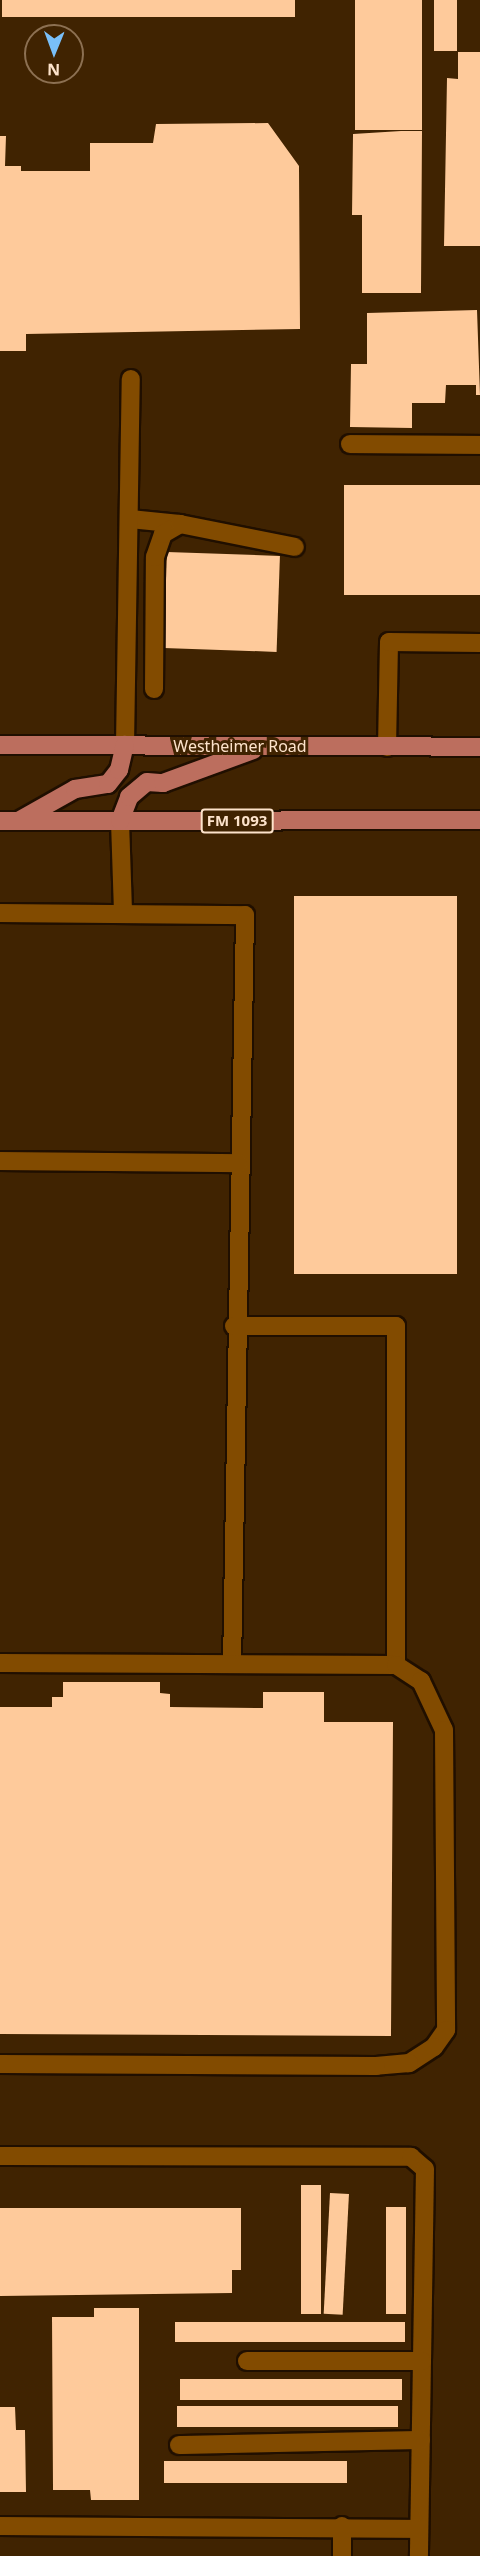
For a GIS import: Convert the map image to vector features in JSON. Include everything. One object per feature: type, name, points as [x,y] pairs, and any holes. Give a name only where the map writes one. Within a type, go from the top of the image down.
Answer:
[{"type":"main road","name":"Westheimer Road","points":[[0,745],[480,747]]},
{"type":"main road","points":[[19,821],[75,789],[108,784],[119,770],[125,745]]},
{"type":"main road","points":[[120,821],[129,797],[147,782],[163,783],[264,746]]},
{"type":"main road","name":"FM 1093","points":[[0,821],[480,820]]},
{"type":"lane","points":[[125,745],[131,379]]},
{"type":"lane","points":[[350,444],[480,445]]},
{"type":"lane","points":[[130,519],[180,525],[295,547]]},
{"type":"lane","points":[[154,689],[155,557],[163,534],[180,525]]},
{"type":"lane","points":[[387,747],[389,642],[480,644]]},
{"type":"lane","points":[[120,821],[123,913]]},
{"type":"lane","points":[[0,913],[244,915],[234,1326],[232,1664]]},
{"type":"lane","points":[[0,1161],[238,1163]]},
{"type":"lane","points":[[234,1326],[396,1326],[396,1665]]},
{"type":"lane","points":[[0,1663],[396,1665],[421,1681],[444,1730],[446,2030],[434,2047],[409,2063],[376,2066],[0,2064]]},
{"type":"lane","points":[[0,2156],[411,2157],[425,2169],[419,2556]]},
{"type":"lane","points":[[247,2361],[422,2361]]},
{"type":"lane","points":[[179,2445],[421,2440]]},
{"type":"lane","points":[[0,2526],[342,2526],[419,2529]]},
{"type":"lane","points":[[342,2526],[342,2556]]},
{"type":"building","points":[[2,0],[295,0],[295,17],[2,17]]},
{"type":"building","points":[[355,0],[422,0],[422,130],[355,130]]},
{"type":"building","points":[[434,0],[457,0],[457,51],[434,51]]},
{"type":"building","points":[[458,52],[480,52],[480,246],[444,246],[447,78],[458,79]]},
{"type":"building","points":[[268,123],[299,166],[300,329],[26,334],[26,351],[0,351],[0,136],[6,136],[5,166],[21,166],[21,171],[90,171],[90,143],[153,143],[156,124]]},
{"type":"building","points":[[422,131],[421,293],[362,293],[362,215],[352,215],[353,134]]},
{"type":"building","points":[[477,310],[480,395],[476,395],[476,385],[446,385],[445,403],[412,403],[412,428],[350,427],[351,364],[367,364],[367,313]]},
{"type":"building","points":[[344,485],[480,485],[480,595],[344,595]]},
{"type":"building","points":[[167,552],[280,556],[277,652],[164,648]]},
{"type":"building","points":[[294,896],[457,896],[457,1274],[294,1274]]},
{"type":"building","points":[[63,1682],[160,1682],[160,1693],[170,1694],[170,1707],[263,1708],[263,1692],[324,1692],[324,1722],[393,1722],[391,2036],[0,2034],[0,1707],[52,1707],[52,1697],[63,1697]]},
{"type":"building","points":[[301,2185],[321,2185],[321,2314],[301,2314]]},
{"type":"building","points":[[330,2193],[349,2194],[343,2315],[324,2314]]},
{"type":"building","points":[[386,2207],[406,2207],[406,2314],[386,2314]]},
{"type":"building","points":[[0,2208],[241,2208],[241,2270],[232,2270],[232,2293],[0,2296]]},
{"type":"building","points":[[94,2308],[139,2308],[139,2500],[91,2500],[90,2490],[53,2490],[52,2317],[94,2317]]},
{"type":"building","points":[[175,2322],[405,2322],[405,2342],[175,2342]]},
{"type":"building","points":[[180,2379],[402,2379],[402,2400],[180,2400]]},
{"type":"building","points":[[177,2406],[398,2406],[398,2427],[177,2427]]},
{"type":"building","points":[[0,2407],[15,2407],[16,2430],[25,2430],[26,2492],[0,2492]]},
{"type":"building","points":[[164,2461],[347,2461],[347,2483],[164,2483]]}]
